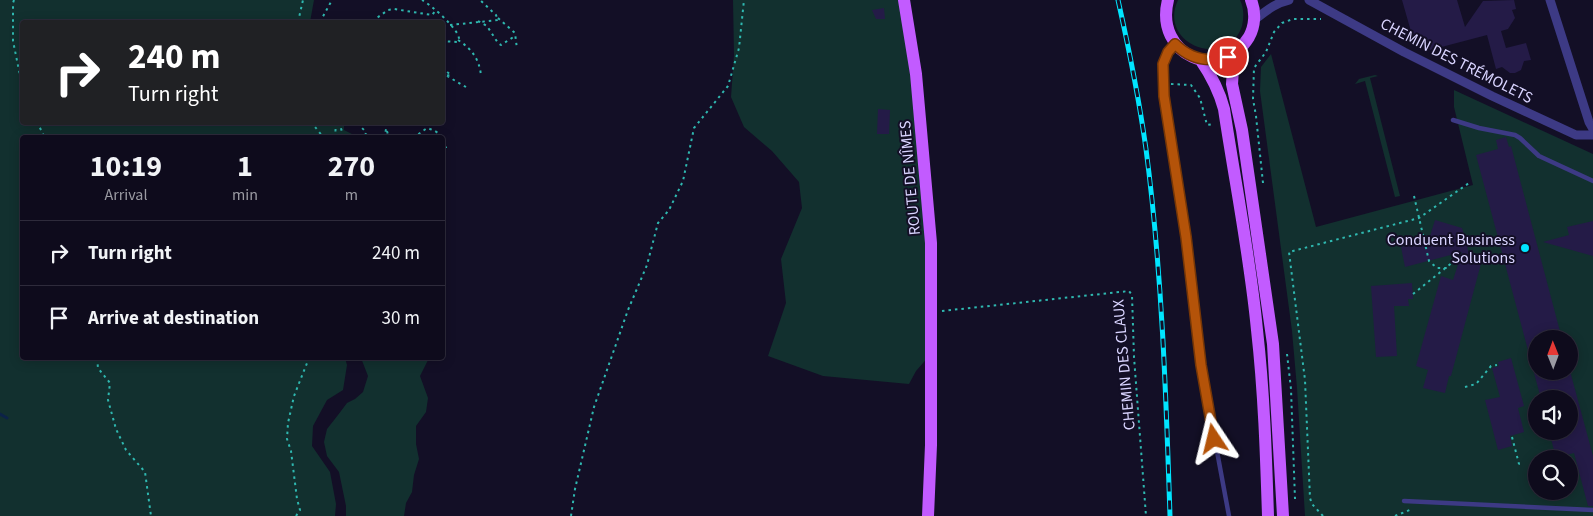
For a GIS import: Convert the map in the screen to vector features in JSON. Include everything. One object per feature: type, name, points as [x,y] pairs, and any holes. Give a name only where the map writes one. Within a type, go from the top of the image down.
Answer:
[{"type":"main road","name":"ROUTE DE NÎMES","points":[[904,0],[916,74],[931,243],[931,445],[928,516]]},
{"type":"main road","points":[[1168,0],[1165,22],[1175,44],[1190,56],[1200,59],[1219,60],[1234,54],[1250,35],[1254,20],[1251,0]]},
{"type":"main road","points":[[1234,54],[1232,84],[1242,130],[1273,344],[1282,516]]},
{"type":"main road","points":[[1200,59],[1212,78],[1224,109],[1250,275],[1257,329],[1265,423],[1268,516]]},
{"type":"street","points":[[1254,20],[1282,1],[1289,0]]},
{"type":"street","name":"CHEMIN DES TRÉMOLETS","points":[[1307,0],[1337,14],[1404,52],[1500,100],[1576,135],[1587,137],[1593,135]]},
{"type":"street","points":[[1550,0],[1589,122],[1593,129]]},
{"type":"lane","points":[[1175,44],[1165,56],[1163,83],[1186,237],[1201,365],[1229,516]]},
{"type":"lane","points":[[1453,120],[1515,135],[1538,156],[1593,181]]},
{"type":"lane","points":[[1404,501],[1593,510]]},
{"type":"path","points":[[14,0],[13,41],[20,75]]},
{"type":"path","points":[[298,20],[303,0]]},
{"type":"path","points":[[321,20],[332,0]]},
{"type":"path","points":[[422,0],[436,10],[460,36],[454,43],[445,42]]},
{"type":"path","points":[[480,0],[515,33],[517,49]]},
{"type":"path","points":[[571,516],[594,406],[628,310],[647,265],[658,223],[669,210],[683,181],[694,128],[728,86],[739,48],[744,0]]},
{"type":"path","points":[[376,20],[388,10],[409,10],[432,15],[436,10]]},
{"type":"path","points":[[1256,116],[1252,92],[1254,68],[1266,52],[1278,26],[1286,20],[1293,18],[1328,21],[1337,14]]},
{"type":"path","points":[[450,25],[498,20],[498,18]]},
{"type":"path","points":[[478,21],[486,26],[501,45],[516,36]]},
{"type":"path","points":[[458,40],[466,45],[474,54],[482,75]]},
{"type":"path","points":[[445,70],[451,75],[447,76],[466,87]]},
{"type":"path","points":[[1163,83],[1191,85],[1200,98],[1208,125],[1216,123]]},
{"type":"path","points":[[313,125],[322,135]]},
{"type":"path","points":[[385,135],[387,125]]},
{"type":"path","points":[[417,135],[427,128],[440,135]]},
{"type":"path","points":[[386,130],[388,135]]},
{"type":"path","points":[[445,140],[446,148]]},
{"type":"path","points":[[1323,516],[1312,504],[1310,498],[1305,380],[1289,252],[1419,218],[1469,183]]},
{"type":"path","points":[[1414,196],[1429,261],[1437,268],[1447,268]]},
{"type":"path","points":[[1413,294],[1458,258]]},
{"type":"path","name":"CHEMIN DES CLAUX","points":[[930,312],[1129,291],[1132,295],[1134,357],[1146,516]]},
{"type":"path","points":[[97,360],[98,368],[110,383],[108,400],[116,429],[126,450],[145,472],[151,516]]},
{"type":"path","points":[[296,516],[300,510],[296,499],[292,451],[287,440],[288,423],[294,396],[308,360]]},
{"type":"path","points":[[1465,387],[1476,384],[1491,366],[1496,365]]},
{"type":"path","points":[[1512,437],[1519,464],[1517,467]]},
{"type":"green space","points":[[0,0],[314,0],[310,20],[20,20],[20,125],[344,125],[344,130],[354,135],[20,135],[20,360],[346,360],[347,365],[343,390],[327,400],[313,426],[312,446],[330,472],[336,504],[335,516],[0,516]]},
{"type":"green space","points":[[733,0],[904,0],[931,243],[930,355],[916,371],[909,384],[823,376],[768,356],[786,303],[781,259],[802,208],[799,182],[772,151],[744,127],[731,97],[734,55]]},
{"type":"green space","points":[[1178,0],[1240,0],[1243,13],[1242,26],[1234,40],[1223,47],[1210,49],[1196,46],[1185,39],[1177,29],[1174,16]]},
{"type":"green space","points":[[1271,54],[1316,227],[1473,185],[1454,107],[1454,90],[1593,154],[1593,516],[1305,516],[1292,331],[1260,91],[1261,67]]},
{"type":"green space","points":[[1378,76],[1370,78],[1400,196],[1395,197],[1365,81],[1355,84],[1359,79]]},
{"type":"green space","points":[[362,360],[428,360],[420,376],[428,398],[426,412],[416,426],[416,444],[419,459],[414,475],[412,492],[406,503],[404,516],[346,516],[346,506],[339,472],[327,456],[324,442],[327,429],[347,403],[363,392],[368,376]]},
{"type":"building","points":[[1402,0],[1457,0],[1465,27],[1483,1],[1514,0],[1516,9],[1512,10],[1515,18],[1508,29],[1501,31],[1506,48],[1526,43],[1531,60],[1524,61],[1521,70],[1515,73],[1510,73],[1502,67],[1496,69],[1487,35],[1430,50],[1426,38],[1414,42]]},
{"type":"building","points":[[884,8],[885,19],[876,19],[872,10]]},
{"type":"building","points":[[878,109],[890,110],[889,134],[877,134]]},
{"type":"building","name":"Conduent Business Solutions","points":[[1506,137],[1509,147],[1511,146],[1560,330],[1528,330],[1528,350],[1476,155],[1498,149],[1496,140]]},
{"type":"building","points":[[1435,220],[1462,228],[1469,256],[1476,258],[1483,256],[1445,393],[1423,388],[1428,370],[1416,366],[1441,276],[1453,280],[1462,252],[1405,267],[1401,247],[1429,240],[1428,236],[1430,236]]},
{"type":"building","points":[[1593,221],[1593,256],[1543,242],[1569,235],[1567,227]]},
{"type":"building","points":[[1412,283],[1413,299],[1408,299],[1409,306],[1394,306],[1397,356],[1376,357],[1371,286]]},
{"type":"building","points":[[1511,358],[1524,406],[1518,408],[1524,432],[1510,436],[1512,446],[1498,450],[1485,400],[1500,397],[1492,368],[1499,366],[1498,362]]},
{"type":"building","name":"Conduent Business Solutions","points":[[1536,380],[1572,380],[1575,390],[1539,390]]},
{"type":"building","name":"Conduent Business Solutions","points":[[1578,401],[1593,456],[1593,506],[1588,506],[1578,468],[1578,450],[1554,450],[1551,440],[1578,440]]},
{"type":"waterway","points":[[0,414],[7,418]]},
{"type":"railway","points":[[1118,0],[1130,55],[1146,149],[1156,241],[1167,424],[1170,516]]},
{"type":"place","name":"Conduent Business Solutions","points":[[1525,248]]},
{"type":"route","points":[[1214,439],[1201,365],[1186,237],[1164,96],[1163,64],[1165,56],[1175,44],[1190,56],[1200,59],[1219,60],[1228,57]]}]
